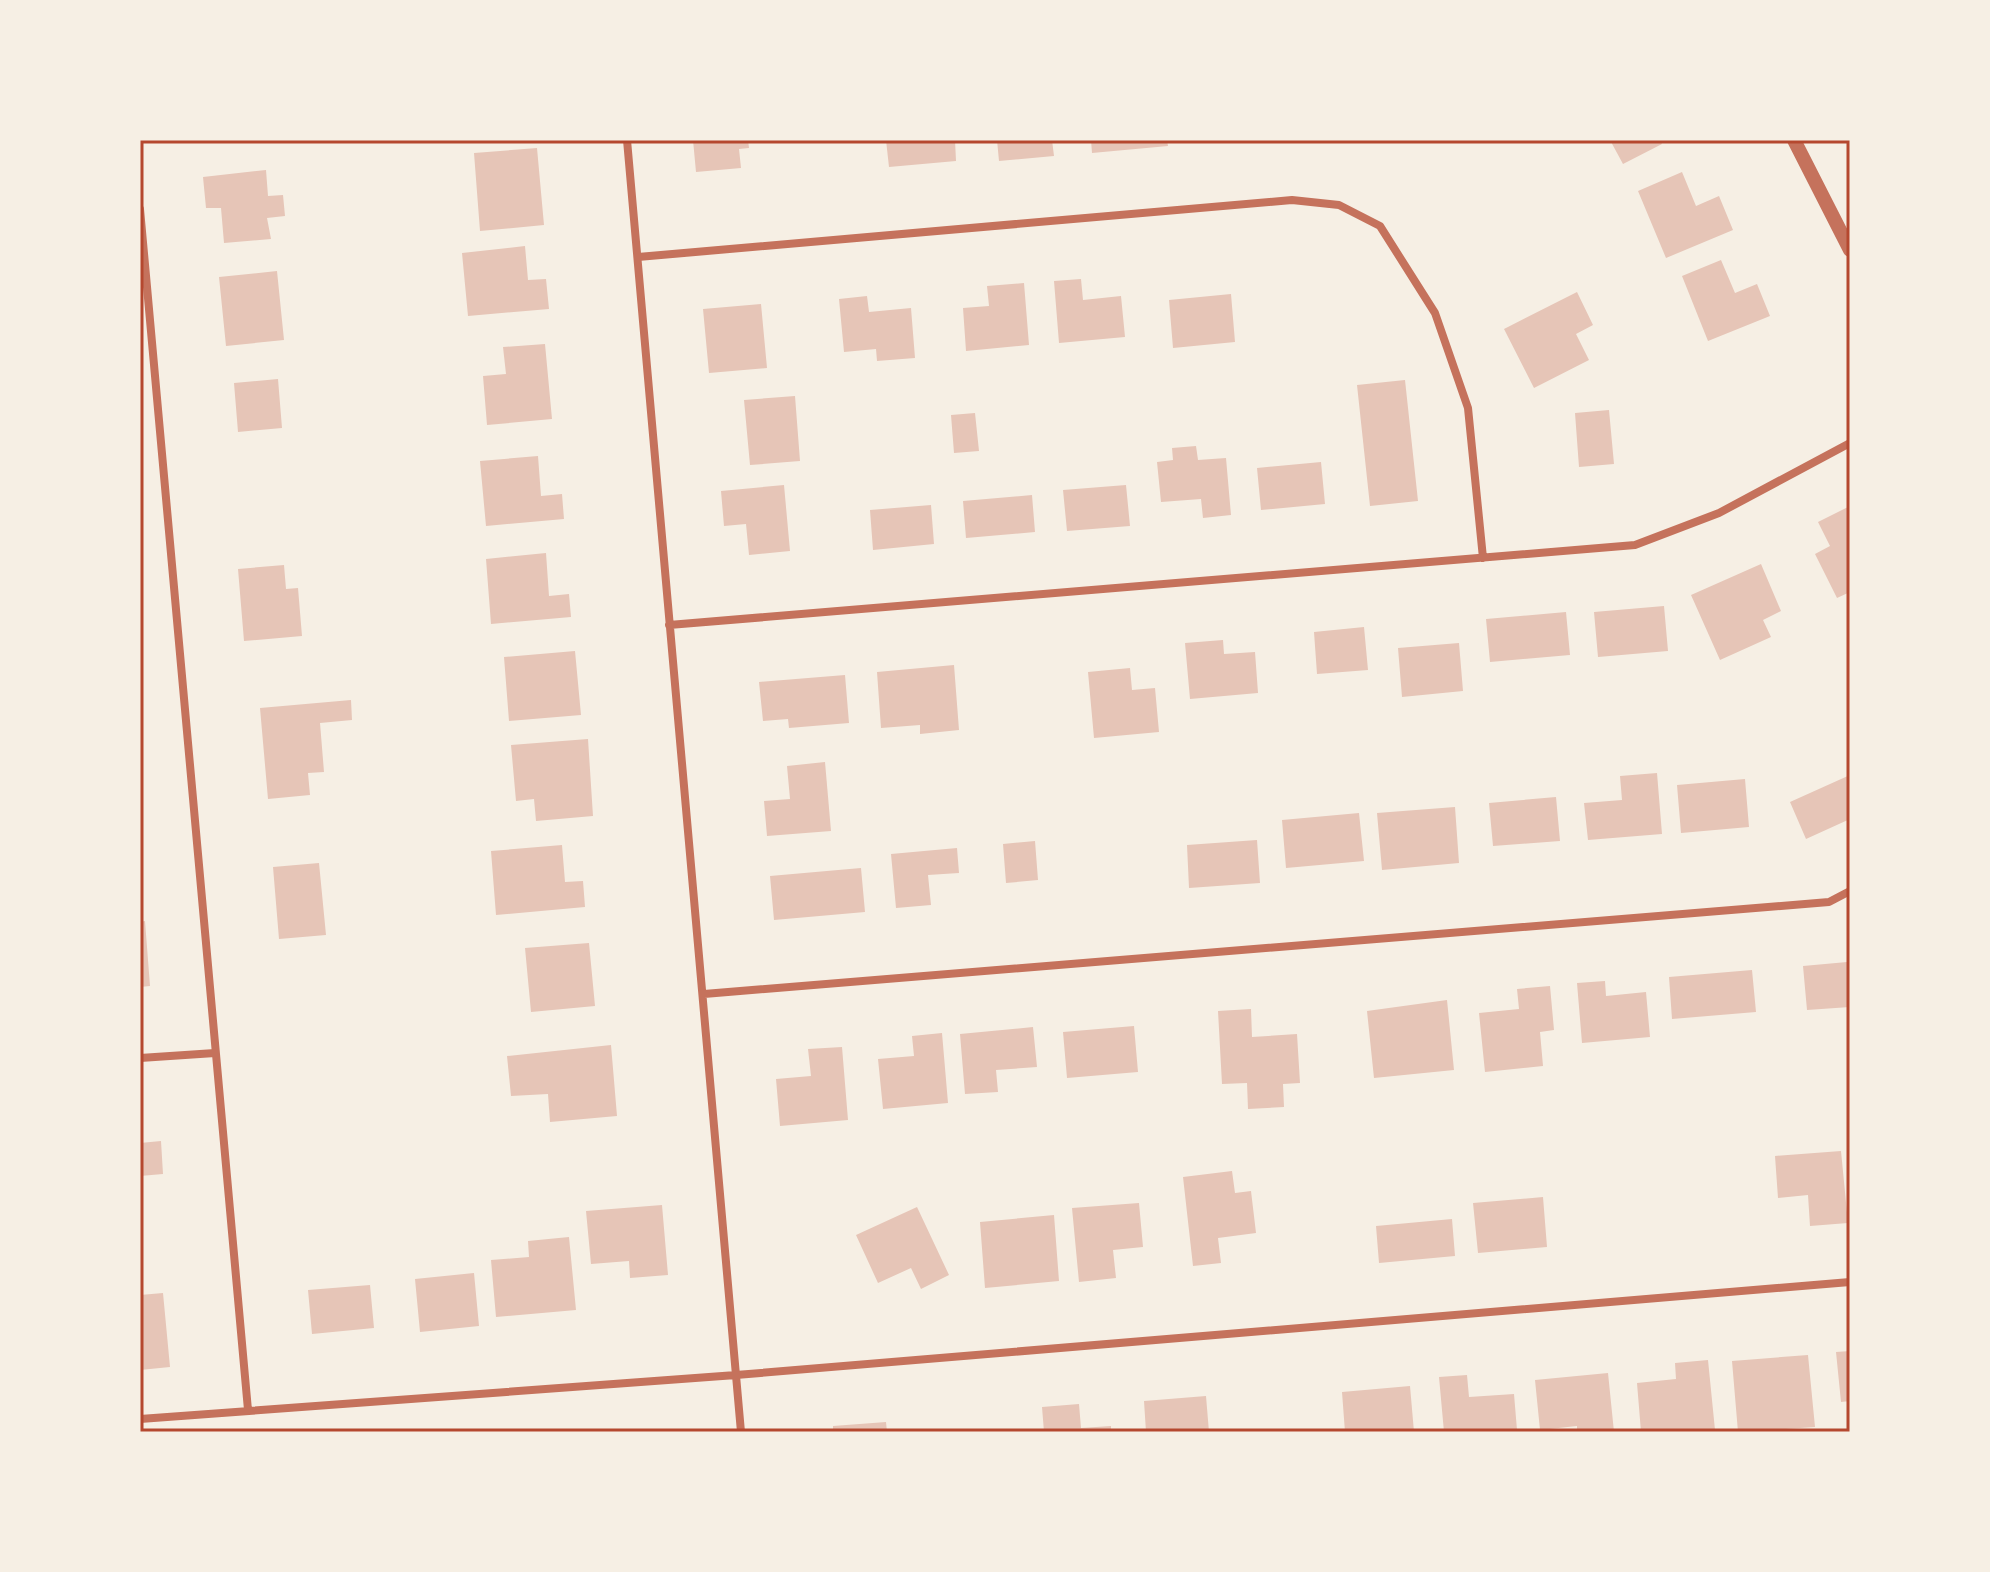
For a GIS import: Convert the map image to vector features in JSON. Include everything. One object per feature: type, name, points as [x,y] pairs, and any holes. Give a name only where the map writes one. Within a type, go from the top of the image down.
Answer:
[{"type":"street","points":[[627,140],[741,1432]]},
{"type":"street","points":[[1794,140],[1850,250]]},
{"type":"street","points":[[638,257],[1292,200],[1339,205],[1380,226],[1435,313],[1468,408],[1483,558]]},
{"type":"street","points":[[140,209],[248,1410]]},
{"type":"street","points":[[669,625],[1635,545],[1719,513],[1850,443]]},
{"type":"street","points":[[704,994],[1829,902],[1850,891]]},
{"type":"street","points":[[140,1058],[215,1053]]},
{"type":"street","points":[[140,1419],[736,1375],[1850,1282]]},
{"type":"building","points":[[693,140],[748,140],[749,148],[739,149],[741,168],[696,172]]},
{"type":"building","points":[[886,140],[955,140],[956,161],[889,167]]},
{"type":"building","points":[[997,140],[1052,140],[1054,156],[999,161]]},
{"type":"building","points":[[1091,140],[1167,140],[1168,146],[1092,153]]},
{"type":"building","points":[[1610,140],[1660,140],[1662,144],[1623,164]]},
{"type":"building","points":[[537,148],[544,225],[480,231],[474,153]]},
{"type":"building","points":[[266,170],[268,196],[283,195],[285,216],[267,218],[271,239],[224,243],[221,208],[206,208],[203,177]]},
{"type":"building","points":[[1682,172],[1696,206],[1719,196],[1733,230],[1666,258],[1638,191]]},
{"type":"building","points":[[525,246],[528,280],[546,279],[549,309],[468,316],[462,253]]},
{"type":"building","points":[[1721,260],[1735,293],[1757,284],[1770,316],[1708,341],[1682,276]]},
{"type":"building","points":[[277,271],[284,340],[226,346],[219,277]]},
{"type":"building","points":[[1081,279],[1083,300],[1121,296],[1125,337],[1059,343],[1054,281]]},
{"type":"building","points":[[1024,283],[1029,345],[966,351],[963,308],[989,306],[987,286]]},
{"type":"building","points":[[1577,292],[1593,325],[1576,334],[1589,360],[1534,388],[1504,329]]},
{"type":"building","points":[[1231,294],[1235,342],[1173,348],[1169,300]]},
{"type":"building","points":[[867,296],[869,312],[911,308],[915,358],[877,361],[876,349],[844,352],[839,299]]},
{"type":"building","points":[[761,304],[767,368],[709,373],[703,309]]},
{"type":"building","points":[[545,344],[552,419],[487,425],[483,376],[506,374],[503,347]]},
{"type":"building","points":[[278,379],[282,428],[238,432],[234,383]]},
{"type":"building","points":[[1405,380],[1418,501],[1370,506],[1357,385]]},
{"type":"building","points":[[795,396],[800,461],[750,465],[744,400]]},
{"type":"building","points":[[1609,410],[1614,464],[1579,467],[1575,413]]},
{"type":"building","points":[[975,413],[979,451],[954,453],[951,415]]},
{"type":"building","points":[[1196,446],[1198,460],[1226,458],[1231,515],[1203,518],[1201,499],[1161,502],[1157,462],[1173,460],[1172,448]]},
{"type":"building","points":[[538,456],[541,496],[562,494],[564,519],[486,526],[480,461]]},
{"type":"building","points":[[1321,462],[1325,504],[1261,510],[1257,468]]},
{"type":"building","points":[[784,485],[790,551],[749,555],[746,524],[724,526],[721,491]]},
{"type":"building","points":[[1126,485],[1130,526],[1067,531],[1063,490]]},
{"type":"building","points":[[1032,495],[1035,532],[966,538],[963,501]]},
{"type":"building","points":[[931,505],[934,544],[873,550],[870,510]]},
{"type":"building","points":[[1850,506],[1850,592],[1837,598],[1815,554],[1830,546],[1818,522]]},
{"type":"building","points":[[546,553],[549,596],[569,594],[571,617],[491,624],[486,559]]},
{"type":"building","points":[[1761,564],[1781,611],[1763,620],[1771,637],[1720,660],[1691,595]]},
{"type":"building","points":[[284,565],[286,589],[298,588],[302,636],[244,641],[238,569]]},
{"type":"building","points":[[1664,606],[1668,651],[1598,657],[1594,612]]},
{"type":"building","points":[[1566,612],[1570,655],[1490,662],[1486,619]]},
{"type":"building","points":[[1364,627],[1368,670],[1317,674],[1314,632]]},
{"type":"building","points":[[1223,640],[1224,654],[1255,652],[1258,693],[1190,699],[1185,643]]},
{"type":"building","points":[[1459,643],[1463,691],[1402,697],[1398,648]]},
{"type":"building","points":[[575,651],[581,715],[509,721],[504,657]]},
{"type":"building","points":[[954,665],[959,730],[920,734],[920,725],[881,728],[877,672]]},
{"type":"building","points":[[1130,668],[1132,690],[1155,688],[1159,732],[1094,738],[1088,672]]},
{"type":"building","points":[[845,675],[849,723],[789,728],[788,719],[763,721],[759,682]]},
{"type":"building","points":[[351,700],[352,720],[320,723],[324,772],[308,773],[310,795],[268,799],[260,708]]},
{"type":"building","points":[[588,739],[593,816],[536,821],[534,799],[516,801],[511,745]]},
{"type":"building","points":[[825,762],[831,831],[767,836],[764,801],[790,799],[787,766]]},
{"type":"building","points":[[1657,773],[1662,834],[1588,840],[1584,803],[1622,800],[1620,776]]},
{"type":"building","points":[[1850,775],[1850,819],[1806,839],[1790,802]]},
{"type":"building","points":[[1745,779],[1749,827],[1681,833],[1677,785]]},
{"type":"building","points":[[1556,797],[1560,841],[1493,846],[1489,803]]},
{"type":"building","points":[[1455,807],[1459,863],[1382,870],[1377,813]]},
{"type":"building","points":[[1359,813],[1364,861],[1286,868],[1282,820]]},
{"type":"building","points":[[1257,840],[1260,883],[1189,888],[1187,845]]},
{"type":"building","points":[[1035,841],[1038,880],[1006,883],[1003,844]]},
{"type":"building","points":[[562,845],[565,882],[583,881],[585,907],[496,915],[491,851]]},
{"type":"building","points":[[957,848],[959,873],[928,875],[931,905],[896,908],[891,854]]},
{"type":"building","points":[[319,863],[326,935],[279,939],[273,867]]},
{"type":"building","points":[[861,868],[865,912],[774,920],[770,876]]},
{"type":"building","points":[[145,921],[150,986],[140,987],[140,922]]},
{"type":"building","points":[[589,943],[595,1006],[531,1012],[525,948]]},
{"type":"building","points":[[1847,962],[1850,1007],[1807,1010],[1803,966]]},
{"type":"building","points":[[1752,970],[1756,1012],[1672,1019],[1669,977]]},
{"type":"building","points":[[1605,981],[1606,996],[1646,992],[1650,1037],[1582,1043],[1577,983]]},
{"type":"building","points":[[1550,986],[1554,1030],[1540,1032],[1543,1066],[1485,1072],[1479,1013],[1519,1009],[1517,989]]},
{"type":"building","points":[[1447,1000],[1454,1070],[1374,1078],[1367,1011]]},
{"type":"building","points":[[1251,1009],[1252,1037],[1297,1034],[1300,1083],[1283,1084],[1284,1107],[1248,1109],[1247,1083],[1222,1084],[1218,1011]]},
{"type":"building","points":[[1134,1026],[1138,1072],[1067,1078],[1063,1032]]},
{"type":"building","points":[[1033,1027],[1037,1067],[996,1070],[998,1092],[965,1094],[960,1034]]},
{"type":"building","points":[[942,1033],[948,1103],[883,1109],[878,1059],[914,1056],[912,1036]]},
{"type":"building","points":[[611,1045],[617,1116],[550,1122],[548,1094],[511,1096],[507,1056]]},
{"type":"building","points":[[842,1047],[848,1120],[780,1126],[776,1079],[811,1076],[808,1049]]},
{"type":"building","points":[[161,1141],[163,1174],[140,1176],[140,1143]]},
{"type":"building","points":[[1841,1151],[1848,1223],[1810,1226],[1808,1195],[1778,1198],[1775,1156]]},
{"type":"building","points":[[1232,1171],[1235,1193],[1251,1191],[1256,1233],[1218,1238],[1221,1263],[1193,1266],[1183,1177]]},
{"type":"building","points":[[1543,1197],[1547,1247],[1478,1253],[1473,1203]]},
{"type":"building","points":[[1139,1203],[1143,1247],[1113,1250],[1116,1278],[1079,1282],[1072,1208]]},
{"type":"building","points":[[662,1205],[668,1275],[630,1278],[629,1261],[591,1264],[586,1211]]},
{"type":"building","points":[[917,1207],[949,1275],[921,1289],[911,1268],[878,1283],[856,1235]]},
{"type":"building","points":[[1054,1215],[1059,1281],[985,1288],[980,1222]]},
{"type":"building","points":[[1452,1219],[1455,1256],[1379,1263],[1376,1226]]},
{"type":"building","points":[[569,1237],[576,1310],[496,1317],[491,1260],[529,1257],[528,1241]]},
{"type":"building","points":[[474,1273],[479,1326],[420,1332],[415,1279]]},
{"type":"building","points":[[370,1285],[374,1328],[312,1334],[308,1290]]},
{"type":"building","points":[[163,1293],[170,1367],[140,1370],[140,1295]]},
{"type":"building","points":[[1850,1351],[1850,1401],[1841,1402],[1836,1352]]},
{"type":"building","points":[[1808,1355],[1815,1427],[1738,1432],[1732,1361]]},
{"type":"building","points":[[1708,1360],[1715,1430],[1641,1432],[1637,1383],[1676,1379],[1675,1363]]},
{"type":"building","points":[[1608,1373],[1614,1432],[1577,1432],[1577,1426],[1540,1430],[1535,1380]]},
{"type":"building","points":[[1467,1375],[1469,1397],[1514,1394],[1517,1430],[1444,1432],[1439,1377]]},
{"type":"building","points":[[1410,1386],[1414,1432],[1345,1432],[1342,1392]]},
{"type":"building","points":[[1206,1396],[1209,1432],[1146,1432],[1144,1401]]},
{"type":"building","points":[[1079,1404],[1081,1428],[1111,1426],[1111,1432],[1044,1432],[1042,1407]]},
{"type":"building","points":[[886,1422],[887,1432],[833,1432],[833,1426]]}]
